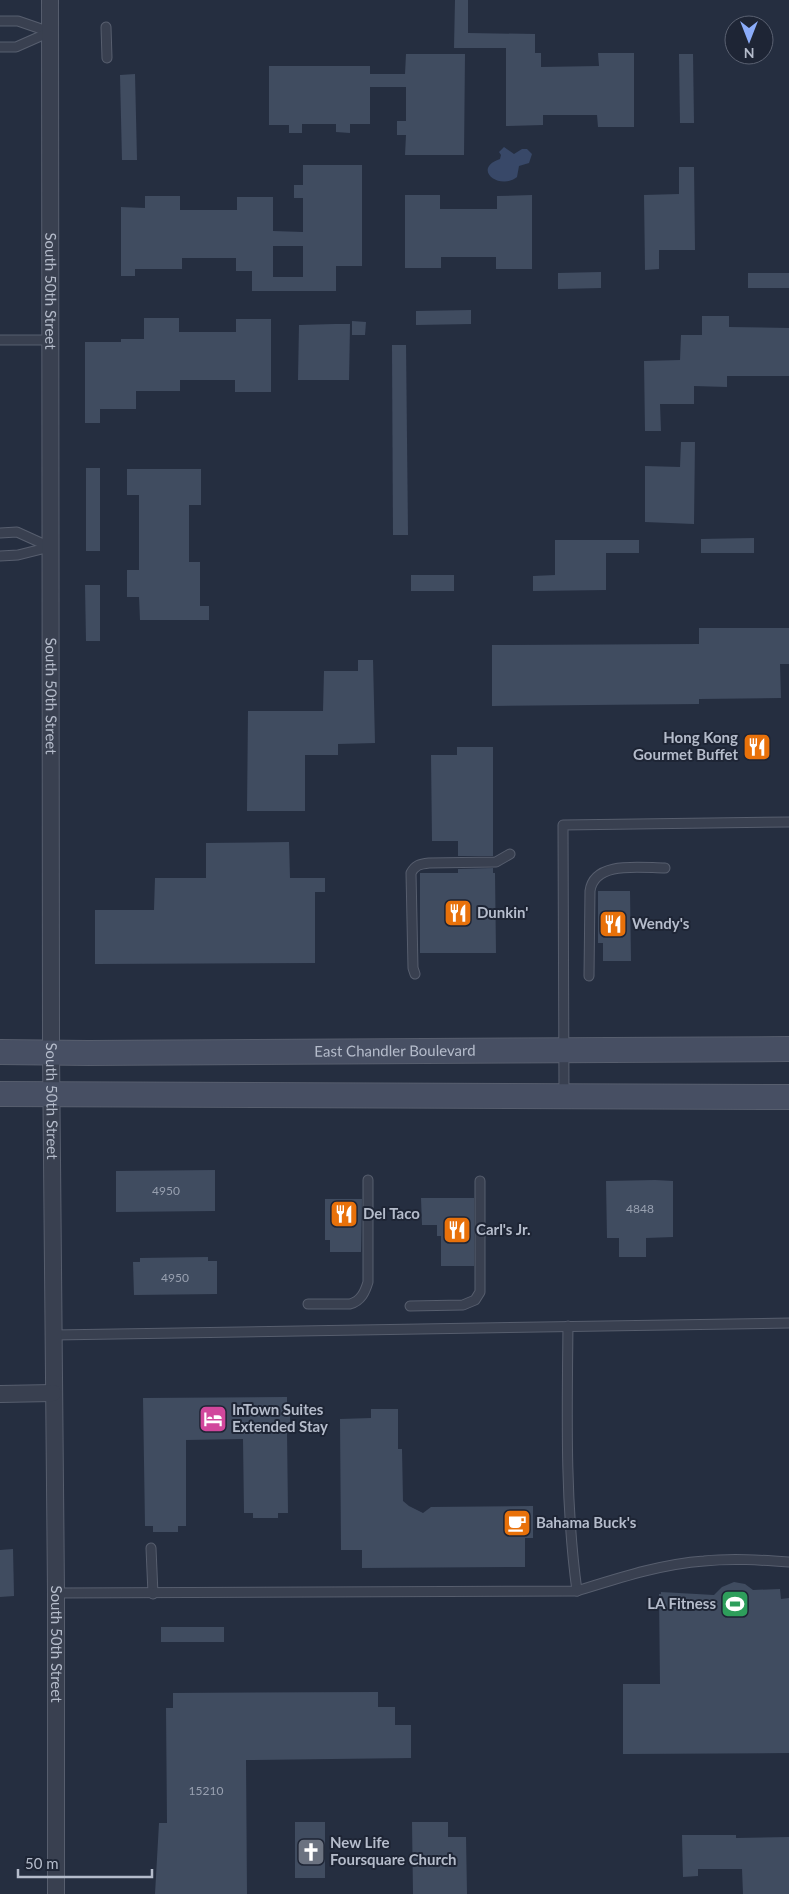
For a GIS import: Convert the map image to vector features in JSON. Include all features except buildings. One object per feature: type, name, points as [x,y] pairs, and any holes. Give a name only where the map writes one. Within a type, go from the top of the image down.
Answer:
[{"type":"main road","name":"East Chandler Boulevard","points":[[0,1052],[789,1049]]},
{"type":"main road","points":[[0,1094],[789,1097]]},
{"type":"street","name":"South 50th Street","points":[[50,0],[51,1094],[56,1593],[56,1894]]},
{"type":"street","points":[[0,1394],[53,1393]]},
{"type":"lane","points":[[0,21],[18,21],[50,32]]},
{"type":"lane","points":[[106,27],[107,58]]},
{"type":"lane","points":[[0,47],[16,47],[50,32]]},
{"type":"lane","points":[[0,340],[51,340]]},
{"type":"lane","points":[[0,532],[17,532],[50,547]]},
{"type":"lane","points":[[0,556],[18,555],[50,547]]},
{"type":"lane","points":[[564,1097],[563,825],[789,822]]},
{"type":"lane","points":[[414,974],[411,874],[413,868],[420,864],[429,863],[496,862],[510,854]]},
{"type":"lane","points":[[589,976],[590,891],[591,884],[596,876],[606,870],[617,868],[665,868]]},
{"type":"lane","points":[[308,1304],[350,1304],[356,1302],[365,1291],[368,1282],[368,1180]]},
{"type":"lane","points":[[410,1306],[463,1305],[475,1300],[480,1292],[480,1181]]},
{"type":"lane","points":[[54,1335],[789,1323]]},
{"type":"lane","points":[[568,1326],[571,1545],[577,1591]]},
{"type":"lane","points":[[151,1548],[153,1594]]},
{"type":"lane","points":[[56,1593],[577,1591],[648,1570],[704,1561],[759,1560],[789,1562]]},
{"type":"water","points":[[504,147],[514,154],[522,149],[527,149],[532,154],[529,163],[519,166],[517,177],[503,182],[491,177],[488,173],[488,168],[492,163],[500,159],[501,155],[499,152]]},
{"type":"place","name":"Hong Kong Gourmet Buffet","points":[[757,747]]},
{"type":"place","name":"Dunkin'","points":[[458,913]]},
{"type":"place","name":"Wendy's","points":[[613,924]]},
{"type":"place","name":"Del Taco","points":[[344,1214]]},
{"type":"place","name":"Carl's Jr.","points":[[457,1230]]},
{"type":"place","name":"InTown Suites Extended Stay","points":[[213,1419]]},
{"type":"place","name":"Bahama Buck's","points":[[517,1523]]},
{"type":"place","name":"LA Fitness","points":[[735,1604]]},
{"type":"place","name":"New Life Foursquare Church","points":[[311,1852]]}]
